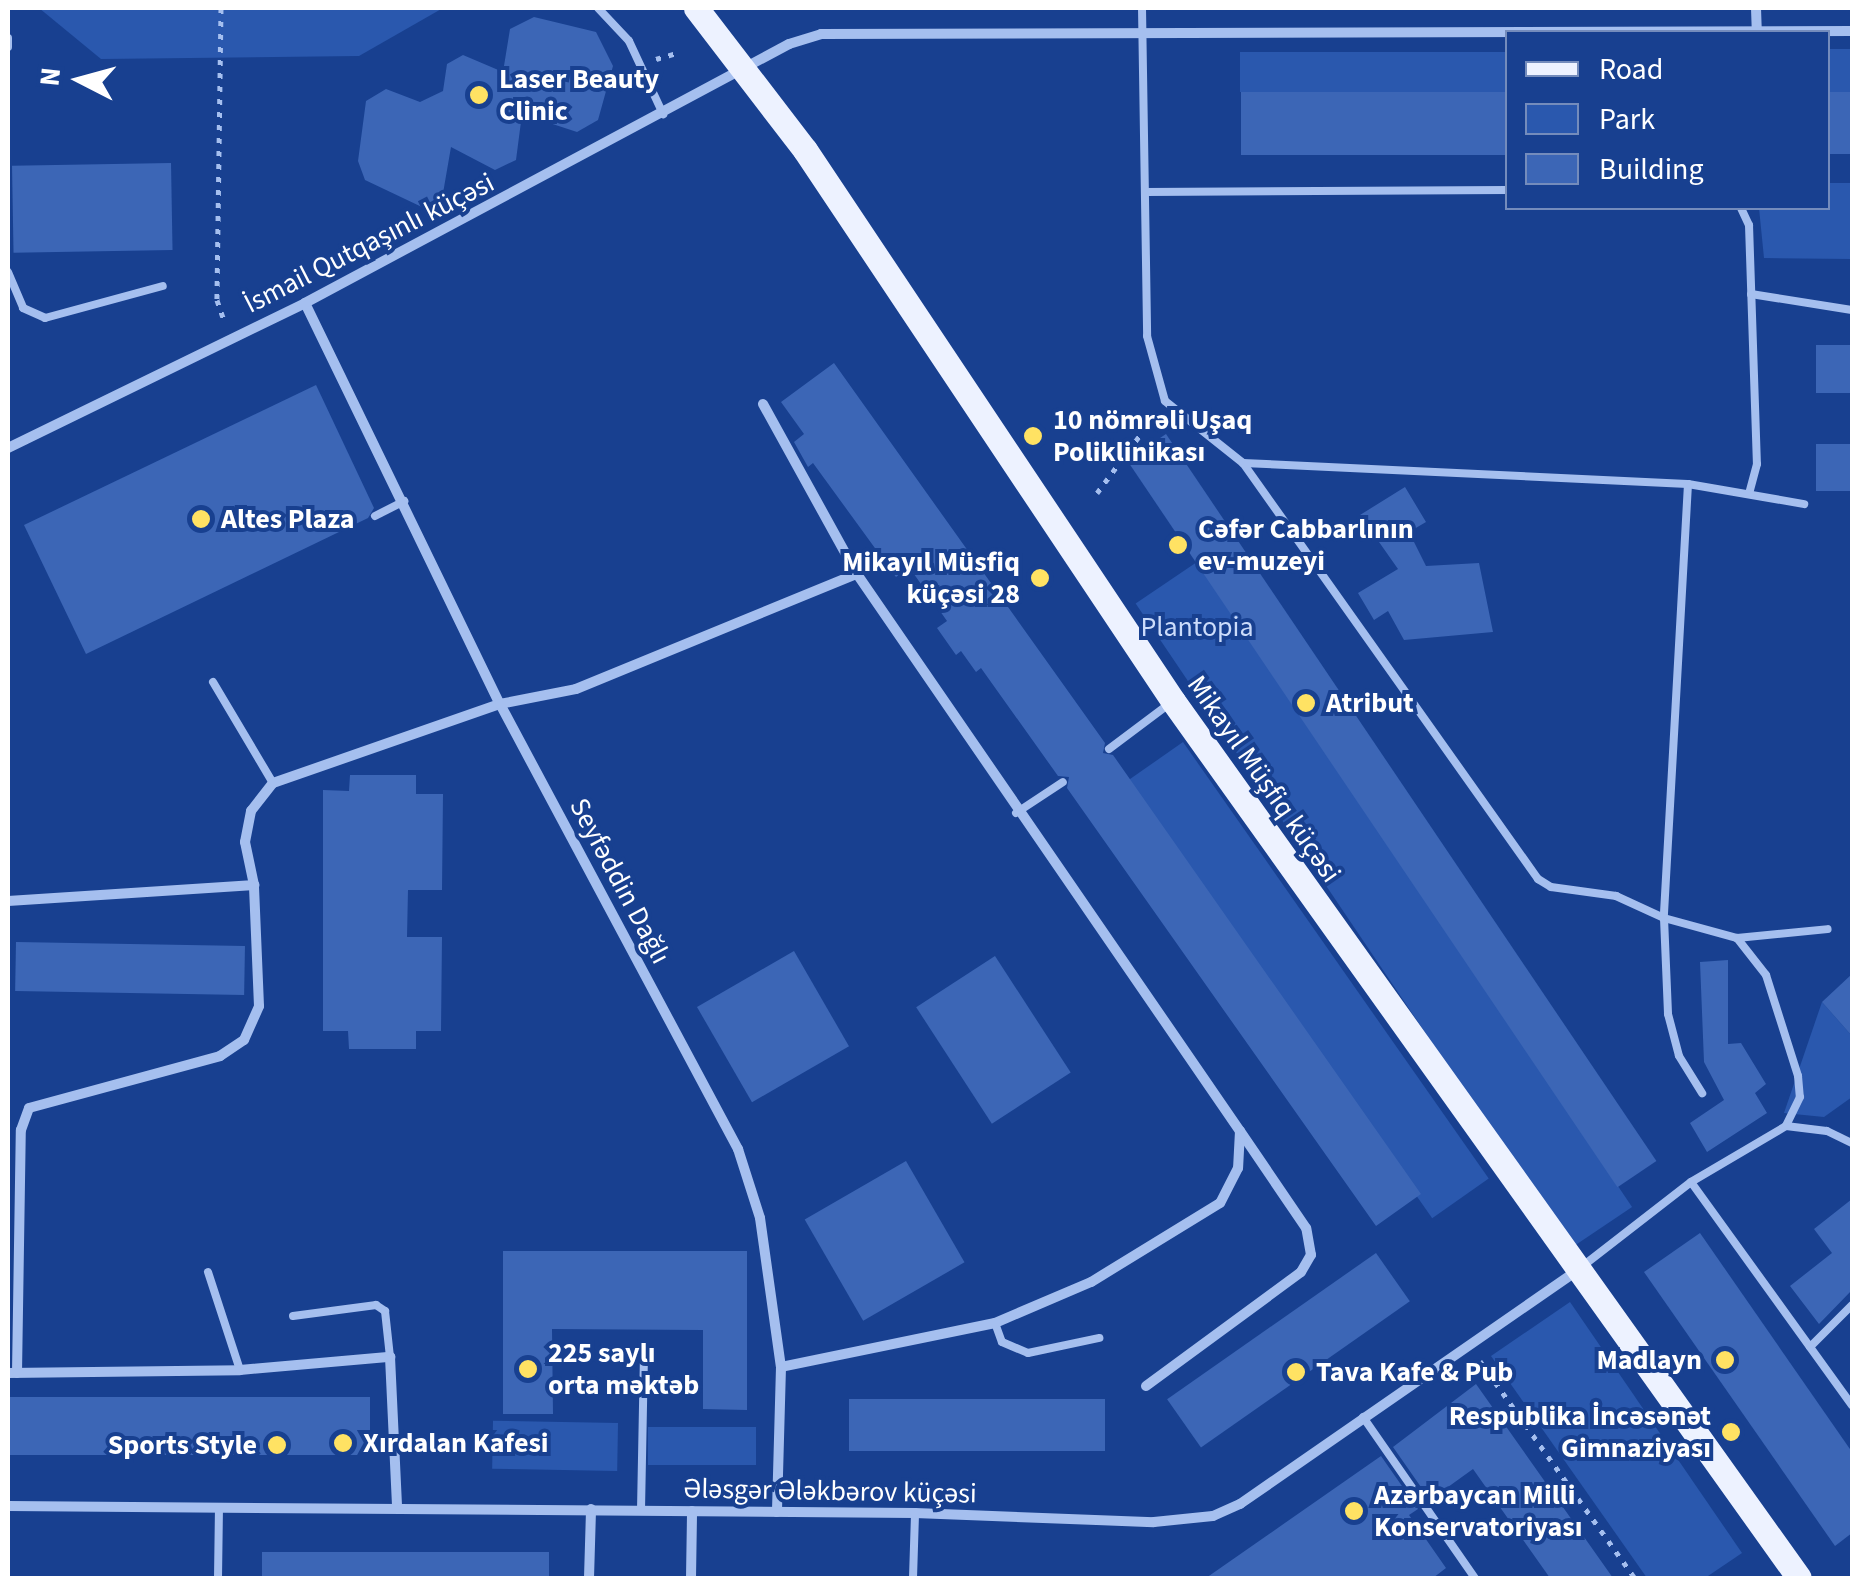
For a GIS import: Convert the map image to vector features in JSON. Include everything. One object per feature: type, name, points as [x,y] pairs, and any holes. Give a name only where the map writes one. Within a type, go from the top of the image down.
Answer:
[{"type":"main road","name":"Mikayıl Müşfiq küçəsi","points":[[696,8],[746,68],[1173,701],[1575,1272],[1798,1578]]},
{"type":"street","name":"İsmail Qutqaşınlı küçəsi","points":[[8,448],[305,303],[805,38],[839,32],[1505,32]]},
{"type":"street","name":"Seyfəddin Dağlı","points":[[305,303],[500,704],[738,1149],[760,1218],[781,1367],[777,1512]]},
{"type":"street","points":[[763,404],[857,574],[1016,813],[1306,1228],[1311,1255],[1301,1272],[1146,1386]]},
{"type":"street","points":[[397,1508],[390,1358],[240,1370],[12,1373],[21,1130],[29,1108],[220,1056],[244,1040],[259,1006],[254,885],[245,842],[251,811],[273,783],[500,704],[576,689],[857,574]]},
{"type":"street","points":[[8,901],[254,885]]},
{"type":"street","points":[[781,1367],[995,1323],[1091,1282],[1220,1203],[1238,1168],[1240,1131]]},
{"type":"street","name":"Ələsgər Ələkbərov küçəsi","points":[[8,1506],[915,1513],[1154,1522],[1213,1516],[1575,1272]]},
{"type":"street","points":[[590,1578],[591,1509]]},
{"type":"street","points":[[692,1511],[692,1578]]},
{"type":"lane","points":[[598,8],[630,40],[663,114]]},
{"type":"lane","points":[[1142,8],[1147,336],[1165,401],[1243,462],[1538,878],[1550,887],[1638,902],[1664,918],[1737,938],[1828,929]]},
{"type":"lane","points":[[8,38],[8,47]]},
{"type":"lane","points":[[1145,192],[1505,190]]},
{"type":"lane","points":[[1742,210],[1749,225],[1757,464],[1750,490]]},
{"type":"lane","points":[[8,272],[23,308],[45,318],[163,286]]},
{"type":"lane","points":[[1751,294],[1852,310]]},
{"type":"lane","points":[[1243,462],[1688,484],[1750,490],[1804,504]]},
{"type":"lane","points":[[1688,484],[1664,918],[1668,1014],[1678,1056],[1702,1094]]},
{"type":"lane","points":[[375,516],[404,501]]},
{"type":"lane","points":[[212,682],[273,783]]},
{"type":"lane","points":[[1109,749],[1173,701]]},
{"type":"lane","points":[[1016,813],[1062,782]]},
{"type":"lane","points":[[1575,1272],[1691,1182],[1786,1126],[1800,1098],[1798,1076],[1766,976],[1737,938]]},
{"type":"lane","points":[[1786,1126],[1827,1131],[1852,1143]]},
{"type":"lane","points":[[1691,1182],[1852,1405]]},
{"type":"lane","points":[[208,1272],[240,1370]]},
{"type":"lane","points":[[293,1316],[376,1304],[385,1311],[390,1358]]},
{"type":"lane","points":[[1810,1347],[1852,1305]]},
{"type":"lane","points":[[995,1323],[1002,1342],[1028,1353],[1098,1338]]},
{"type":"lane","points":[[641,1510],[644,1358]]},
{"type":"lane","points":[[1364,1417],[1475,1578]]},
{"type":"lane","points":[[218,1578],[219,1507]]},
{"type":"lane","points":[[913,1578],[915,1513]]},
{"type":"path","points":[[221,8],[217,300],[230,340]]},
{"type":"path","points":[[1097,493],[1165,401]]},
{"type":"path","points":[[1478,1358],[1635,1578]]},
{"type":"green space","points":[[39,8],[443,8],[359,56],[101,59]]},
{"type":"green space","points":[[1830,49],[1852,49],[1852,92],[1830,92]]},
{"type":"green space","points":[[1240,52],[1505,52],[1505,92],[1240,92]]},
{"type":"green space","points":[[1830,183],[1852,183],[1852,259],[1764,258],[1759,210],[1830,210]]},
{"type":"green space","name":"Plantopia","points":[[1197,562],[1632,1207],[1571,1248],[1136,603]]},
{"type":"green space","points":[[1183,742],[1489,1179],[1432,1218],[1126,782]]},
{"type":"green space","points":[[1822,1002],[1852,1036],[1852,1097],[1824,1117],[1784,1113]]},
{"type":"green space","points":[[1570,1302],[1742,1553],[1705,1578],[1647,1578],[1491,1356]]},
{"type":"green space","points":[[493,1421],[618,1423],[617,1471],[492,1469]]},
{"type":"green space","points":[[648,1427],[756,1427],[756,1465],[648,1465]]},
{"type":"building","points":[[534,17],[596,32],[613,66],[598,120],[577,132],[522,114],[516,160],[495,170],[451,147],[442,199],[424,208],[365,180],[358,161],[366,101],[386,89],[420,102],[443,91],[447,64],[463,55],[503,72],[510,29]]},
{"type":"building","points":[[1241,92],[1505,92],[1505,155],[1241,155]]},
{"type":"building","points":[[1830,92],[1852,92],[1852,154],[1830,154]]},
{"type":"building","points":[[171,163],[173,250],[14,253],[12,166]]},
{"type":"building","points":[[1816,345],[1852,345],[1852,393],[1816,393]]},
{"type":"building","points":[[834,363],[1105,743],[1103,753],[1113,755],[1421,1194],[1376,1226],[1067,788],[1069,777],[1058,776],[981,668],[976,672],[961,651],[956,655],[937,628],[947,621],[909,567],[896,577],[813,463],[808,467],[794,442],[804,434],[781,402]]},
{"type":"building","points":[[316,385],[374,508],[368,518],[86,654],[24,525]]},
{"type":"building","points":[[1166,434],[1656,1161],[1617,1187],[1127,460]]},
{"type":"building","points":[[1816,444],[1852,444],[1852,491],[1816,491]]},
{"type":"building","points":[[1405,487],[1426,522],[1409,532],[1426,566],[1479,563],[1493,632],[1404,640],[1388,611],[1374,620],[1358,593],[1398,569],[1360,515]]},
{"type":"building","points":[[350,775],[416,775],[416,794],[443,794],[442,890],[408,890],[407,937],[442,937],[441,1031],[416,1031],[416,1049],[349,1049],[348,1031],[323,1031],[323,790],[349,791]]},
{"type":"building","points":[[16,942],[245,946],[244,995],[15,991]]},
{"type":"building","points":[[794,951],[849,1046],[752,1102],[697,1007]]},
{"type":"building","points":[[995,956],[1071,1073],[992,1124],[916,1007]]},
{"type":"building","points":[[1728,960],[1728,1044],[1741,1043],[1766,1084],[1755,1093],[1767,1113],[1707,1152],[1690,1123],[1724,1100],[1704,1062],[1700,962]]},
{"type":"building","points":[[1852,974],[1852,1036],[1822,1002]]},
{"type":"building","points":[[906,1161],[965,1262],[863,1321],[805,1220]]},
{"type":"building","points":[[1852,1199],[1852,1290],[1819,1324],[1790,1286],[1832,1253],[1814,1229]]},
{"type":"building","points":[[1700,1233],[1852,1452],[1852,1533],[1835,1546],[1644,1272]]},
{"type":"building","name":"225 saylı orta məktəb","points":[[503,1251],[747,1251],[747,1410],[703,1409],[703,1330],[552,1329],[553,1414],[503,1414]]},
{"type":"building","points":[[1376,1253],[1410,1301],[1201,1448],[1167,1399]]},
{"type":"building","points":[[1476,1384],[1613,1578],[1550,1578],[1473,1469],[1430,1500],[1393,1447]]},
{"type":"building","points":[[8,1397],[370,1397],[370,1455],[8,1455]]},
{"type":"building","points":[[849,1399],[1105,1399],[1105,1451],[849,1451]]},
{"type":"building","name":"Azərbaycan Milli Konservatoriyası","points":[[1381,1456],[1418,1509],[1409,1515],[1446,1568],[1433,1578],[1206,1578]]},
{"type":"building","points":[[262,1552],[549,1552],[549,1578],[262,1578]]},
{"type":"place","name":"Laser Beauty Clinic","points":[[479,95]]},
{"type":"place","name":"10 nömrəli Uşaq Poliklinikası","points":[[1033,436]]},
{"type":"place","name":"Altes Plaza","points":[[201,519]]},
{"type":"place","name":"Cəfər Cabbarlının ev-muzeyi","points":[[1178,545]]},
{"type":"place","name":"Mikayıl Müsfiq küçəsi 28","points":[[1040,578]]},
{"type":"place","name":"Atribut","points":[[1306,703]]},
{"type":"place","name":"Madlayn","points":[[1725,1360]]},
{"type":"place","name":"225 saylı orta məktəb","points":[[528,1369]]},
{"type":"place","name":"Tava Kafe & Pub","points":[[1296,1372]]},
{"type":"place","name":"Respublika İncəsənət Gimnaziyası","points":[[1731,1432]]},
{"type":"place","name":"Xırdalan Kafesi","points":[[343,1443]]},
{"type":"place","name":"Sports Style","points":[[277,1445]]},
{"type":"place","name":"Azərbaycan Milli Konservatoriyası","points":[[1354,1511]]}]
